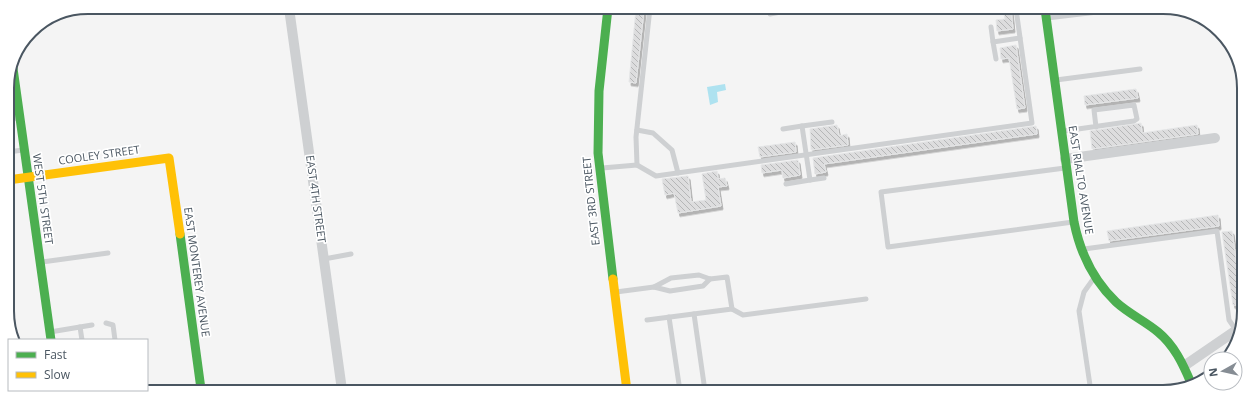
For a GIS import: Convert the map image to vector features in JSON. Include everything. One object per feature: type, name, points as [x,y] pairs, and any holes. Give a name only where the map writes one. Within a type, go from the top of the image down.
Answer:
[{"type":"street","name":"EAST 4TH STREET","points":[[289,14],[341,385]]},
{"type":"street","name":"EAST 3RD STREET","points":[[607,14],[598,115],[599,168],[626,385]]},
{"type":"street","name":"EAST RIALTO AVENUE","points":[[1045,14],[1053,81],[1074,222],[1081,250],[1095,277],[1117,302],[1159,333],[1169,343],[1184,366],[1189,380]]},
{"type":"street","name":"WEST 5TH STREET","points":[[14,79],[50,336]]},
{"type":"street","points":[[1066,163],[1215,138]]},
{"type":"street","name":"COOLEY STREET","points":[[14,179],[169,158]]},
{"type":"street","name":"EAST MONTEREY AVENUE","points":[[169,158],[200,385]]},
{"type":"street","points":[[1184,366],[1233,333]]},
{"type":"lane","points":[[637,165],[637,130],[649,14]]},
{"type":"lane","points":[[599,168],[637,165],[656,176],[1032,123],[1017,14]]},
{"type":"lane","points":[[991,28],[996,59]]},
{"type":"lane","points":[[993,42],[1020,38]]},
{"type":"lane","points":[[1053,81],[1140,69]]},
{"type":"lane","points":[[1061,131],[1096,126],[1136,120],[1134,105],[1094,110],[1096,126]]},
{"type":"lane","points":[[14,118],[20,118]]},
{"type":"lane","points":[[783,129],[832,122]]},
{"type":"lane","points":[[802,126],[810,180]]},
{"type":"lane","points":[[637,130],[653,133],[672,150],[678,173]]},
{"type":"lane","points":[[14,151],[24,150]]},
{"type":"lane","points":[[1066,163],[881,192],[888,247],[1074,222]]},
{"type":"lane","points":[[786,184],[824,178]]},
{"type":"lane","points":[[1081,250],[1217,231],[1229,320],[1235,325]]},
{"type":"lane","points":[[39,263],[108,253]]},
{"type":"lane","points":[[324,260],[351,254]]},
{"type":"lane","points":[[615,292],[654,287],[671,278],[698,275],[710,279],[727,278],[732,309]]},
{"type":"lane","points":[[1090,385],[1079,310],[1084,292],[1095,277]]},
{"type":"lane","points":[[654,287],[670,291],[703,286],[710,279]]},
{"type":"lane","points":[[647,320],[732,309],[743,315],[866,299]]},
{"type":"lane","points":[[694,314],[704,385]]},
{"type":"lane","points":[[669,317],[679,385]]},
{"type":"lane","points":[[106,323],[113,325],[115,339]]},
{"type":"lane","points":[[50,336],[92,325]]},
{"type":"lane","points":[[80,327],[82,339]]},
{"type":"water","points":[[725,84],[726,90],[717,92],[718,102],[710,105],[707,87]]},
{"type":"building","points":[[636,14],[644,14],[636,83],[629,82]]},
{"type":"building","points":[[1004,14],[1012,14],[1013,29],[997,31],[996,20],[1005,19]]},
{"type":"building","points":[[1016,45],[1025,108],[1017,109],[1009,58],[1001,59],[1000,48]]},
{"type":"building","points":[[1136,89],[1138,98],[1085,105],[1084,96]]},
{"type":"building","points":[[1141,123],[1142,133],[1197,125],[1198,134],[1092,149],[1090,131]]},
{"type":"building","points":[[837,125],[839,136],[847,134],[848,145],[811,150],[810,129]]},
{"type":"building","points":[[1036,126],[1037,134],[824,164],[826,172],[815,174],[813,158]]},
{"type":"building","points":[[795,142],[796,152],[760,157],[758,147]]},
{"type":"building","points":[[798,160],[800,175],[783,178],[782,170],[762,173],[761,165]]},
{"type":"building","points":[[717,171],[718,179],[725,178],[727,186],[718,187],[721,206],[678,213],[674,193],[665,195],[662,179],[688,176],[691,202],[706,200],[702,174]]},
{"type":"building","points":[[1218,215],[1219,226],[1109,241],[1107,231]]},
{"type":"building","points":[[1232,231],[1237,266],[1237,305],[1233,305],[1222,232]]},
{"type":"traffic: fast","points":[[607,14],[599,91],[598,153],[613,279]]},
{"type":"traffic: fast","points":[[1046,14],[1074,222],[1084,255],[1094,275],[1116,302],[1164,337],[1181,362],[1189,380]]},
{"type":"traffic: fast","points":[[14,79],[51,339]]},
{"type":"traffic: fast","points":[[180,234],[200,385]]},
{"type":"traffic: slow","points":[[14,179],[169,158],[180,234]]},
{"type":"traffic: slow","points":[[613,279],[626,385]]}]
